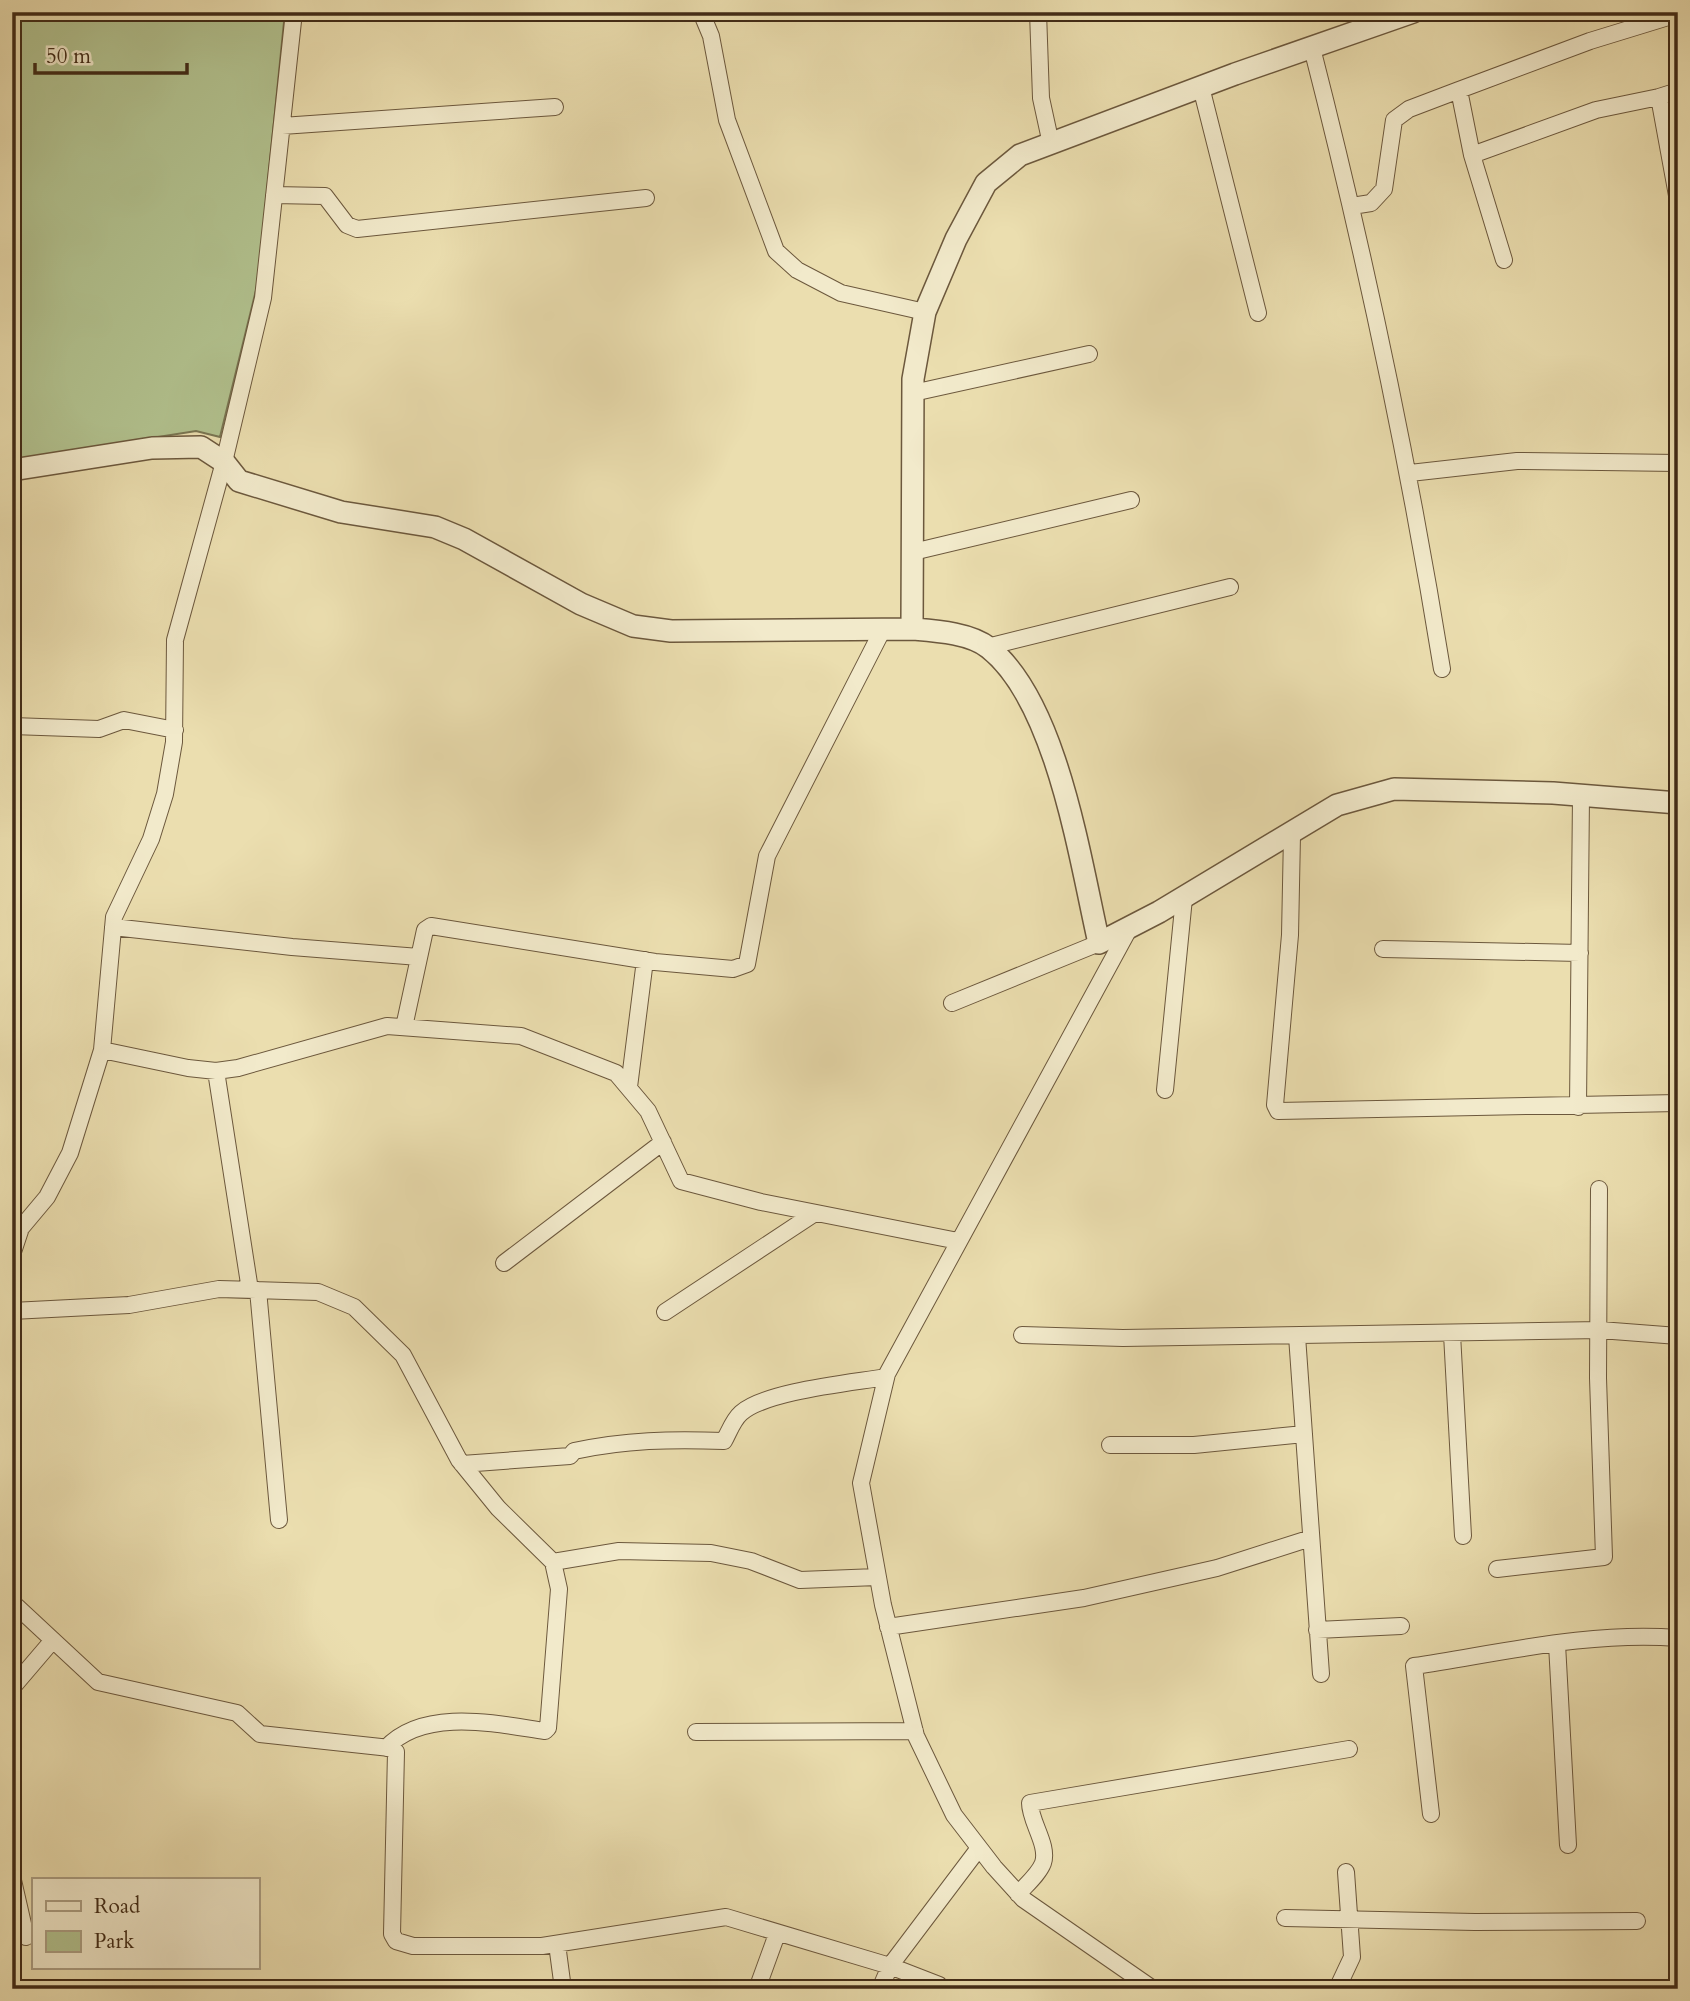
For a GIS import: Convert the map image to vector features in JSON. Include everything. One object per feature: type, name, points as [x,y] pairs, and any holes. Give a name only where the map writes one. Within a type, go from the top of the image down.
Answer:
[{"type":"street","points":[[12,1255],[21,1228],[47,1197],[71,1153],[102,1050],[114,918],[151,839],[165,794],[175,730],[175,640],[224,462],[263,298],[294,12]]},
{"type":"street","points":[[701,12],[710,36],[727,120],[776,251],[797,270],[841,293],[925,312]]},
{"type":"street","points":[[1038,12],[1041,98],[1051,144]]},
{"type":"street","points":[[912,629],[913,393],[925,312],[956,239],[986,183],[1020,155],[1413,12]]},
{"type":"street","points":[[1352,206],[1371,203],[1384,189],[1394,120],[1409,108],[1590,41],[1678,15]]},
{"type":"street","points":[[1312,48],[1352,206],[1410,473],[1443,669]]},
{"type":"street","points":[[1201,87],[1258,313]]},
{"type":"street","points":[[1459,90],[1472,155],[1504,260]]},
{"type":"street","points":[[1472,155],[1596,110],[1678,91]]},
{"type":"street","points":[[1659,97],[1678,201]]},
{"type":"street","points":[[282,126],[555,107]]},
{"type":"street","points":[[274,195],[325,196],[347,225],[357,229],[646,198]]},
{"type":"street","points":[[913,393],[1089,354]]},
{"type":"street","points":[[12,470],[152,448],[201,447],[224,462],[239,481],[341,512],[435,527],[464,539],[581,604],[633,626],[671,631],[912,629],[942,631],[987,647],[1016,677],[1042,722],[1058,769],[1099,943]]},
{"type":"street","points":[[1410,473],[1517,461],[1678,463]]},
{"type":"street","points":[[913,552],[1131,500]]},
{"type":"street","points":[[987,647],[1230,587]]},
{"type":"street","points":[[404,1027],[425,930],[431,926],[645,960],[733,969],[747,964],[766,856],[883,629]]},
{"type":"street","points":[[12,726],[99,729],[124,720],[175,730]]},
{"type":"street","points":[[952,1003],[1129,929],[1292,835],[1337,805],[1394,789],[1581,795],[1678,803]]},
{"type":"street","points":[[1578,1107],[1581,795]]},
{"type":"street","points":[[1292,835],[1290,935],[1275,1105],[1279,1111],[1678,1103]]},
{"type":"street","points":[[1165,1090],[1184,898]]},
{"type":"street","points":[[113,927],[292,947],[418,957]]},
{"type":"street","points":[[1129,929],[886,1377],[861,1483],[888,1628],[915,1731],[954,1815],[1018,1894],[1153,1989]]},
{"type":"street","points":[[1383,949],[1580,953]]},
{"type":"street","points":[[629,1087],[645,960]]},
{"type":"street","points":[[102,1050],[216,1071],[238,1068],[387,1026],[521,1035],[616,1073],[648,1111],[681,1181],[815,1213],[958,1241]]},
{"type":"street","points":[[216,1071],[254,1290],[279,1520]]},
{"type":"street","points":[[504,1263],[663,1142]]},
{"type":"street","points":[[1497,1569],[1604,1557],[1598,1378],[1599,1189]]},
{"type":"street","points":[[665,1312],[815,1213]]},
{"type":"street","points":[[12,1311],[129,1305],[219,1289],[318,1292],[354,1307],[403,1355],[462,1464],[498,1508],[553,1562],[559,1589],[548,1728],[545,1731],[463,1719],[425,1727],[394,1739],[386,1748]]},
{"type":"street","points":[[1022,1335],[1123,1338],[1600,1330],[1678,1336]]},
{"type":"street","points":[[1452,1334],[1463,1536]]},
{"type":"street","points":[[1297,1336],[1321,1674]]},
{"type":"street","points":[[462,1464],[570,1456],[574,1451],[604,1444],[665,1438],[724,1441],[738,1416],[750,1406],[804,1390],[886,1377]]},
{"type":"street","points":[[1110,1445],[1194,1445],[1304,1434]]},
{"type":"street","points":[[888,1628],[1084,1598],[1217,1568],[1311,1538]]},
{"type":"street","points":[[553,1562],[619,1551],[711,1553],[751,1561],[800,1580],[877,1577]]},
{"type":"street","points":[[12,1602],[98,1682],[237,1713],[260,1734],[386,1748],[396,1752],[392,1934],[396,1941],[413,1946],[557,1944],[726,1917],[890,1966],[939,1985],[940,1989]]},
{"type":"street","points":[[1317,1630],[1401,1626]]},
{"type":"street","points":[[1431,1814],[1414,1667],[1557,1644],[1639,1635],[1678,1638]]},
{"type":"street","points":[[12,1688],[53,1640]]},
{"type":"street","points":[[1557,1644],[1567,1845]]},
{"type":"street","points":[[696,1732],[915,1731]]},
{"type":"street","points":[[1018,1894],[1044,1862],[1043,1851],[1030,1816],[1030,1803],[1349,1749]]},
{"type":"street","points":[[880,1989],[890,1966],[979,1848]]},
{"type":"street","points":[[1337,1989],[1352,1957],[1346,1872]]},
{"type":"street","points":[[12,1876],[26,1937]]},
{"type":"street","points":[[1285,1918],[1475,1922],[1637,1921]]},
{"type":"street","points":[[757,1989],[777,1934]]},
{"type":"street","points":[[557,1944],[563,1989]]},
{"type":"green space","points":[[12,12],[285,12],[258,282],[220,437],[196,431],[12,460]]}]
